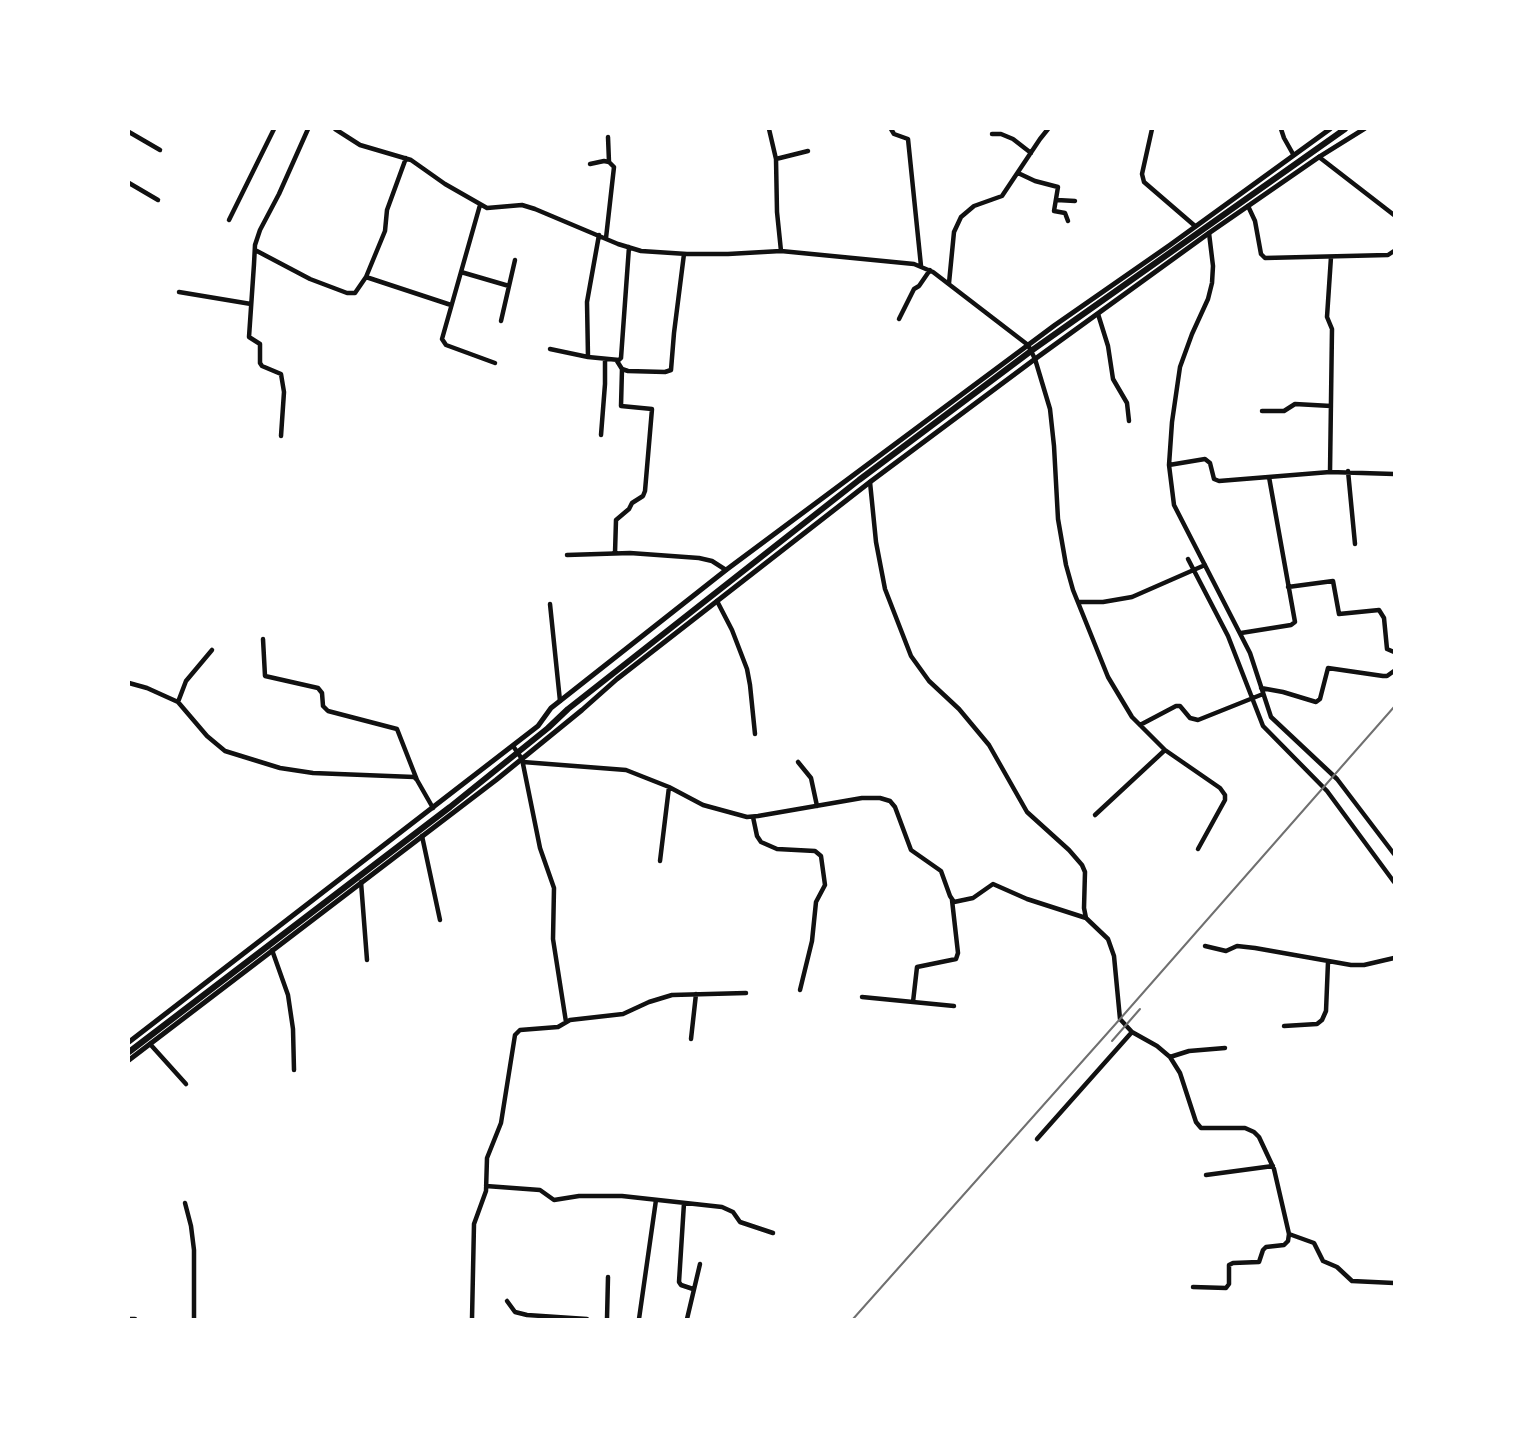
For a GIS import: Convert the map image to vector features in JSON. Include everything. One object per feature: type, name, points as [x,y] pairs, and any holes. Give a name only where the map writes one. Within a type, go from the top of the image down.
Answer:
[{"type":"main road","points":[[129,1053],[450,807],[548,728],[568,709],[859,480],[1030,351],[1346,129]]},
{"type":"street","points":[[229,220],[274,129]]},
{"type":"street","points":[[281,436],[282,378],[278,372],[262,366],[260,344],[249,337],[255,250],[260,230],[308,129]]},
{"type":"street","points":[[335,129],[360,145],[406,158],[480,205],[495,209],[522,205],[549,213],[640,251],[728,254],[781,250],[872,258],[921,266],[949,283],[1028,345],[1035,359],[1050,409],[1058,519],[1066,565],[1108,677],[1132,717],[1165,750],[1220,788],[1225,795],[1225,800],[1198,849]]},
{"type":"street","points":[[770,129],[776,159],[777,212],[781,250]]},
{"type":"street","points":[[891,129],[894,134],[904,136],[908,142],[921,266]]},
{"type":"street","points":[[949,283],[954,232],[961,217],[974,206],[1002,196],[1048,129]]},
{"type":"street","points":[[1152,129],[1142,174],[1144,182],[1193,226]]},
{"type":"street","points":[[1281,129],[1293,154]]},
{"type":"street","points":[[129,1042],[513,746],[538,726],[560,700],[726,570],[1028,345],[1330,129]]},
{"type":"street","points":[[129,1060],[522,760],[616,679],[870,482],[1209,233],[1319,157],[1364,129]]},
{"type":"street","points":[[129,132],[160,150]]},
{"type":"street","points":[[992,134],[1001,132],[1031,153]]},
{"type":"street","points":[[606,238],[615,171],[609,162],[608,138]]},
{"type":"street","points":[[776,159],[808,151]]},
{"type":"street","points":[[1319,157],[1394,215]]},
{"type":"street","points":[[255,250],[310,279],[351,294],[358,291],[385,231],[387,210],[406,158]]},
{"type":"street","points":[[590,164],[609,162]]},
{"type":"street","points":[[1018,173],[1035,181],[1058,187],[1054,211],[1065,213],[1068,221]]},
{"type":"street","points":[[129,183],[158,200]]},
{"type":"street","points":[[1057,200],[1075,201]]},
{"type":"street","points":[[480,205],[442,342],[495,363]]},
{"type":"street","points":[[1248,206],[1255,221],[1261,254],[1264,258],[1388,255],[1394,251]]},
{"type":"street","points":[[1209,233],[1213,266],[1212,283],[1180,367],[1172,422],[1169,465],[1174,505],[1241,633],[1271,717],[1338,779],[1394,854]]},
{"type":"street","points":[[588,357],[586,302],[598,234]]},
{"type":"street","points":[[617,361],[621,358],[629,247]]},
{"type":"street","points":[[622,369],[665,372],[671,370],[684,254]]},
{"type":"street","points":[[1330,472],[1332,329],[1327,316],[1331,257]]},
{"type":"street","points":[[501,321],[515,260]]},
{"type":"street","points":[[899,319],[914,290],[930,270]]},
{"type":"street","points":[[461,272],[509,286]]},
{"type":"street","points":[[366,277],[451,305]]},
{"type":"street","points":[[179,292],[251,304]]},
{"type":"street","points":[[1098,314],[1113,379],[1126,403],[1129,421]]},
{"type":"street","points":[[550,349],[617,361],[622,369],[621,406],[652,410],[645,491],[643,496],[632,503],[629,509],[616,519],[615,553]]},
{"type":"street","points":[[601,435],[605,359]]},
{"type":"street","points":[[1262,411],[1284,411],[1294,404],[1331,406]]},
{"type":"street","points":[[1169,465],[1205,459],[1210,463],[1216,481],[1348,471],[1394,474]]},
{"type":"street","points":[[1348,471],[1354,544]]},
{"type":"street","points":[[1241,633],[1294,624],[1295,620],[1269,477]]},
{"type":"street","points":[[870,482],[877,550],[885,589],[911,656],[929,681],[964,715],[989,745],[1028,812],[1082,865],[1085,872],[1086,918]]},
{"type":"street","points":[[567,555],[615,553],[699,558],[712,561],[726,570]]},
{"type":"street","points":[[1188,559],[1228,636],[1263,726],[1324,787],[1394,882]]},
{"type":"street","points":[[1078,602],[1103,602],[1132,597],[1205,565]]},
{"type":"street","points":[[1288,587],[1333,581],[1339,614],[1379,610],[1384,618],[1386,649],[1394,652]]},
{"type":"street","points":[[717,601],[732,630],[747,669],[755,734]]},
{"type":"street","points":[[550,604],[560,700]]},
{"type":"street","points":[[262,639],[265,676],[318,688],[322,693],[323,706],[327,711],[397,729],[417,780],[433,808]]},
{"type":"street","points":[[178,702],[186,681],[212,650]]},
{"type":"street","points":[[1140,725],[1176,706],[1180,706],[1190,718],[1198,720],[1261,693],[1283,692],[1316,702],[1320,699],[1328,668],[1383,676],[1394,671]]},
{"type":"street","points":[[129,683],[147,688],[178,702],[207,736],[225,751],[280,768],[414,777],[417,780]]},
{"type":"street","points":[[513,746],[522,760],[540,848],[554,888],[553,939],[566,1022]]},
{"type":"street","points":[[1095,815],[1165,750]]},
{"type":"street","points":[[522,760],[626,770],[669,787],[703,805],[753,817],[862,798],[880,798],[890,801],[899,814],[911,850],[941,871],[952,900],[958,956],[956,959],[917,967],[913,1002]]},
{"type":"street","points":[[798,762],[811,778],[817,806]]},
{"type":"street","points":[[660,861],[669,787]]},
{"type":"street","points":[[753,817],[757,836],[761,842],[777,849],[815,851],[821,856],[825,885],[816,902],[812,941],[800,990]]},
{"type":"street","points":[[422,836],[441,920]]},
{"type":"street","points":[[361,882],[367,960]]},
{"type":"street","points":[[952,900],[957,902],[973,898],[988,886],[997,885],[1027,899],[1086,918],[1104,933],[1112,947],[1120,1019],[1132,1032],[1157,1046],[1170,1057],[1180,1073],[1196,1122],[1201,1128],[1245,1128],[1259,1137],[1274,1166],[1288,1241],[1284,1245],[1266,1247],[1259,1262],[1229,1265],[1229,1284],[1226,1288],[1193,1287]]},
{"type":"street","points":[[1205,946],[1226,951],[1237,946],[1255,948],[1328,962],[1364,965],[1394,958]]},
{"type":"street","points":[[272,950],[288,995],[293,1029],[294,1071]]},
{"type":"street","points":[[1284,1026],[1317,1024],[1322,1020],[1326,1011],[1328,962]]},
{"type":"street","points":[[472,1319],[474,1224],[484,1199],[487,1158],[501,1123],[515,1035],[520,1030],[558,1028],[570,1020],[612,1016],[663,997],[746,993]]},
{"type":"street","points":[[691,1039],[696,994]]},
{"type":"street","points":[[862,997],[954,1006]]},
{"type":"street","points":[[1037,1139],[1132,1032]]},
{"type":"street","points":[[150,1044],[186,1084]]},
{"type":"street","points":[[1170,1057],[1189,1051],[1225,1048]]},
{"type":"street","points":[[1206,1175],[1274,1166]]},
{"type":"street","points":[[486,1186],[540,1190],[554,1200],[604,1196],[730,1209],[740,1222],[773,1233]]},
{"type":"street","points":[[639,1319],[656,1200]]},
{"type":"street","points":[[185,1203],[194,1250],[194,1319]]},
{"type":"street","points":[[684,1203],[679,1282],[693,1289]]},
{"type":"street","points":[[1288,1234],[1314,1243],[1323,1261],[1337,1267],[1352,1281],[1394,1283]]},
{"type":"street","points":[[687,1319],[700,1264]]},
{"type":"street","points":[[607,1319],[608,1277]]},
{"type":"street","points":[[507,1301],[511,1308],[522,1314],[586,1319]]},
{"type":"street","points":[[129,1319],[135,1319]]},
{"type":"railway","points":[[853,1319],[1394,707]]},
{"type":"railway","points":[[1112,1041],[1140,1009]]}]
